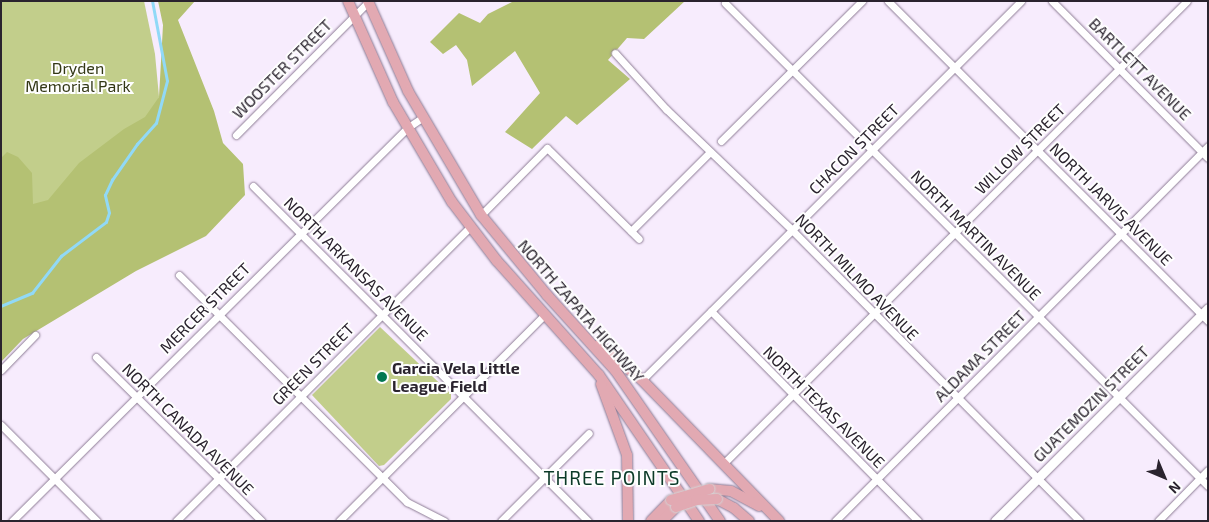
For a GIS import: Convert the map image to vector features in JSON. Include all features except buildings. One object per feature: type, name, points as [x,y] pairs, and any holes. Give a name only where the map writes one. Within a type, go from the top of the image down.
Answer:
[{"type":"main road","name":"NORTH ZAPATA HIGHWAY","points":[[348,1],[407,128],[470,227],[544,315],[599,375],[699,521]]},
{"type":"main road","name":"NORTH ZAPATA HIGHWAY","points":[[368,2],[422,118],[482,215],[630,390],[720,521]]},
{"type":"main road","name":"GUATEMOZIN STREET","points":[[995,521],[1119,397],[1206,314]]},
{"type":"main road","points":[[569,319],[642,380],[776,518]]},
{"type":"main road","points":[[599,375],[627,455],[628,521]]},
{"type":"main road","points":[[651,521],[674,504],[709,489],[739,494],[776,518]]},
{"type":"main road","points":[[662,521],[674,504],[717,499],[734,508],[749,521]]},
{"type":"street","points":[[721,141],[862,1]]},
{"type":"street","name":"NORTH JARVIS AVENUE","points":[[888,1],[1120,234],[1206,314]]},
{"type":"street","name":"CHACON STREET","points":[[642,380],[1022,1]]},
{"type":"street","name":"BARTLETT AVENUE","points":[[1052,1],[1205,149],[1208,158]]},
{"type":"street","name":"WILLOW STREET","points":[[723,464],[1187,1]]},
{"type":"street","name":"WOOSTER STREET","points":[[236,135],[368,2]]},
{"type":"street","name":"NORTH MARTIN AVENUE","points":[[725,3],[1208,486]]},
{"type":"street","name":"NORTH MILMO AVENUE","points":[[615,52],[710,152],[792,230],[956,399],[1080,521]]},
{"type":"street","name":"MERCER STREET","points":[[12,521],[300,233],[407,128],[422,118]]},
{"type":"street","points":[[482,215],[547,148],[639,239]]},
{"type":"street","name":"ALDAMA STREET","points":[[835,521],[1205,149]]},
{"type":"street","points":[[631,231],[710,152]]},
{"type":"street","name":"NORTH ARKANSAS AVENUE","points":[[253,186],[588,521]]},
{"type":"street","name":"GREEN STREET","points":[[176,521],[470,227]]},
{"type":"street","points":[[179,275],[407,502],[444,521]]},
{"type":"street","name":"NORTH TEXAS AVENUE","points":[[711,311],[918,521]]},
{"type":"street","points":[[339,521],[544,315]]},
{"type":"street","points":[[1,370],[35,335]]},
{"type":"street","name":"NORTH CANADA AVENUE","points":[[96,357],[262,521]]},
{"type":"street","points":[[1,424],[97,521]]},
{"type":"street","points":[[501,521],[589,433]]},
{"type":"street","points":[[1158,521],[1208,470]]},
{"type":"green space","name":"Dryden Memorial Park","points":[[1,1],[144,1],[155,54],[159,97],[152,119],[1,275]]},
{"type":"green space","points":[[158,1],[195,1],[178,20],[214,111],[223,143],[243,164],[245,195],[206,236],[136,271],[23,339],[1,362],[1,158],[7,152],[18,157],[32,173],[33,204],[48,200],[79,163],[124,129],[145,117],[159,97],[163,25]]},
{"type":"green space","points":[[514,1],[685,1],[644,39],[627,38],[608,60],[630,79],[577,125],[566,116],[532,149],[505,132],[540,93],[515,51],[472,86],[467,60],[456,45],[443,54],[430,42],[459,13],[480,23],[488,14]]},
{"type":"green space","points":[[380,327],[451,394],[451,399],[384,465],[379,466],[312,395]]},
{"type":"waterway","points":[[1,306],[32,293],[61,256],[106,222],[109,213],[105,195],[112,180],[137,144],[156,123],[167,81],[152,1]]},
{"type":"place","name":"Garcia Vela Little League Field","points":[[382,377]]},
{"type":"district","name":"THREE POINTS","points":[[612,478]]}]
